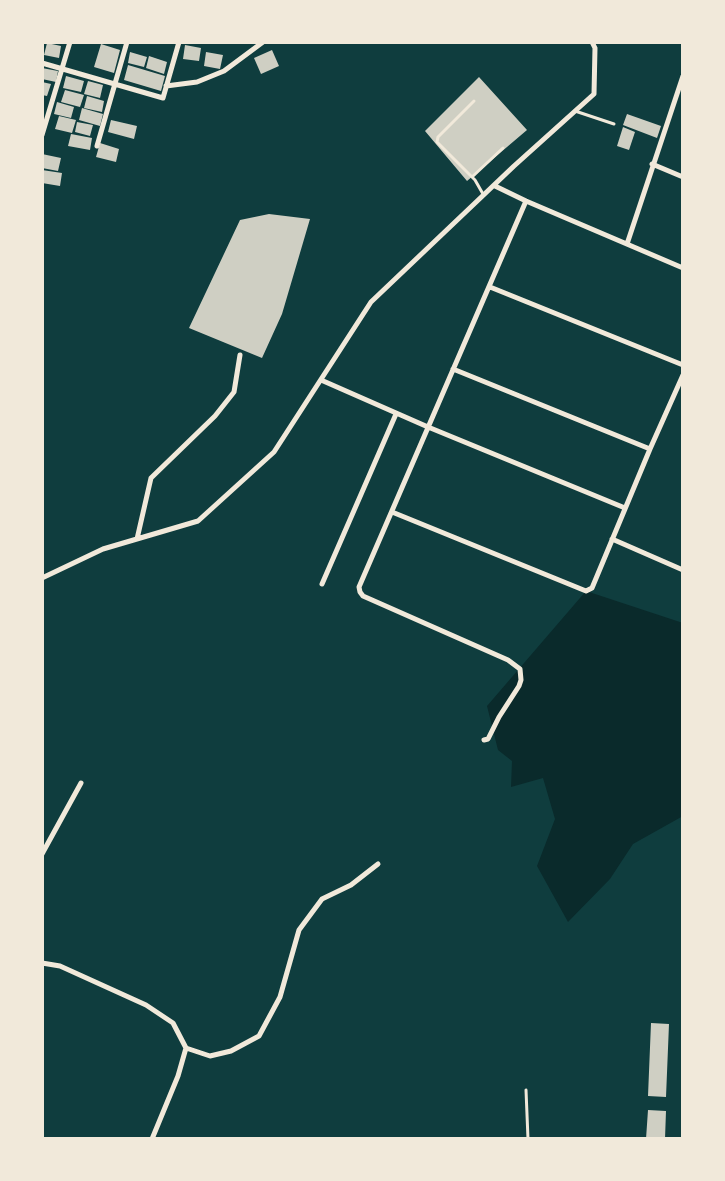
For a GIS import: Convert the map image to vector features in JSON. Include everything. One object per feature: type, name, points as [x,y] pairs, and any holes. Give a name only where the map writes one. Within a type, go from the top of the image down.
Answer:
[{"type":"street","points":[[42,135],[70,42]]},
{"type":"street","points":[[97,146],[127,42]]},
{"type":"street","points":[[42,63],[163,98],[179,42]]},
{"type":"street","points":[[166,86],[197,82],[224,71],[263,42]]},
{"type":"street","points":[[42,578],[103,549],[198,521],[274,452],[371,302],[594,94],[595,48],[592,42]]},
{"type":"street","points":[[627,244],[683,76]]},
{"type":"street","points":[[652,164],[683,177]]},
{"type":"street","points":[[495,186],[683,268]]},
{"type":"street","points":[[484,740],[488,739],[519,686],[520,669],[508,660],[363,596],[359,587],[526,201]]},
{"type":"street","points":[[490,287],[683,365]]},
{"type":"street","points":[[137,539],[151,478],[214,416],[234,392],[240,355]]},
{"type":"street","points":[[453,369],[650,449]]},
{"type":"street","points":[[392,512],[586,591],[592,588],[683,375]]},
{"type":"street","points":[[321,380],[428,428],[625,508]]},
{"type":"street","points":[[322,584],[396,414]]},
{"type":"street","points":[[612,538],[683,570]]},
{"type":"street","points":[[42,854],[81,783]]},
{"type":"street","points":[[186,1048],[210,1056],[231,1051],[259,1036],[280,997],[299,930],[322,899],[351,885],[378,864]]},
{"type":"street","points":[[42,963],[60,966],[146,1005],[173,1023],[186,1048],[178,1076],[152,1139]]},
{"type":"lane","points":[[474,101],[438,137],[440,146],[472,177],[484,196]]},
{"type":"lane","points":[[575,111],[614,124]]},
{"type":"lane","points":[[472,177],[503,148]]},
{"type":"lane","points":[[525,1090],[528,1139]]},
{"type":"water","points":[[586,591],[683,623],[683,816],[633,844],[610,879],[568,922],[537,866],[555,819],[543,778],[511,787],[512,761],[498,750],[487,706]]},
{"type":"building","points":[[47,43],[61,46],[59,58],[44,55]]},
{"type":"building","points":[[101,44],[120,50],[114,73],[94,67]]},
{"type":"building","points":[[185,45],[201,48],[199,61],[183,59]]},
{"type":"building","points":[[272,50],[279,66],[261,74],[254,58]]},
{"type":"building","points":[[130,52],[147,57],[144,67],[128,63]]},
{"type":"building","points":[[206,52],[223,55],[220,69],[204,66]]},
{"type":"building","points":[[149,56],[167,62],[164,74],[146,68]]},
{"type":"building","points":[[128,65],[165,76],[161,91],[124,80]]},
{"type":"building","points":[[42,68],[58,71],[56,82],[42,79]]},
{"type":"building","points":[[66,76],[84,81],[81,92],[63,88]]},
{"type":"building","points":[[479,77],[527,130],[467,181],[425,131]]},
{"type":"building","points":[[88,81],[103,85],[100,98],[84,94]]},
{"type":"building","points":[[42,82],[51,84],[47,96],[42,95]]},
{"type":"building","points":[[65,90],[84,95],[80,107],[61,102]]},
{"type":"building","points":[[87,96],[104,101],[102,112],[84,108]]},
{"type":"building","points":[[57,102],[74,107],[71,118],[54,114]]},
{"type":"building","points":[[82,108],[103,114],[100,126],[79,120]]},
{"type":"building","points":[[627,114],[661,126],[657,138],[623,125]]},
{"type":"building","points":[[59,116],[76,120],[72,133],[55,129]]},
{"type":"building","points":[[111,120],[137,126],[134,139],[108,132]]},
{"type":"building","points":[[77,122],[93,125],[90,136],[75,132]]},
{"type":"building","points":[[623,127],[635,132],[629,150],[617,146]]},
{"type":"building","points":[[71,134],[92,138],[90,150],[68,146]]},
{"type":"building","points":[[100,143],[119,149],[116,162],[96,157]]},
{"type":"building","points":[[42,154],[61,158],[58,171],[42,168]]},
{"type":"building","points":[[42,170],[62,173],[60,186],[42,183]]},
{"type":"building","points":[[269,214],[310,219],[282,314],[262,358],[189,328],[240,220]]},
{"type":"building","points":[[651,1023],[669,1024],[666,1097],[648,1096]]},
{"type":"building","points":[[648,1110],[666,1111],[665,1139],[646,1139]]}]
